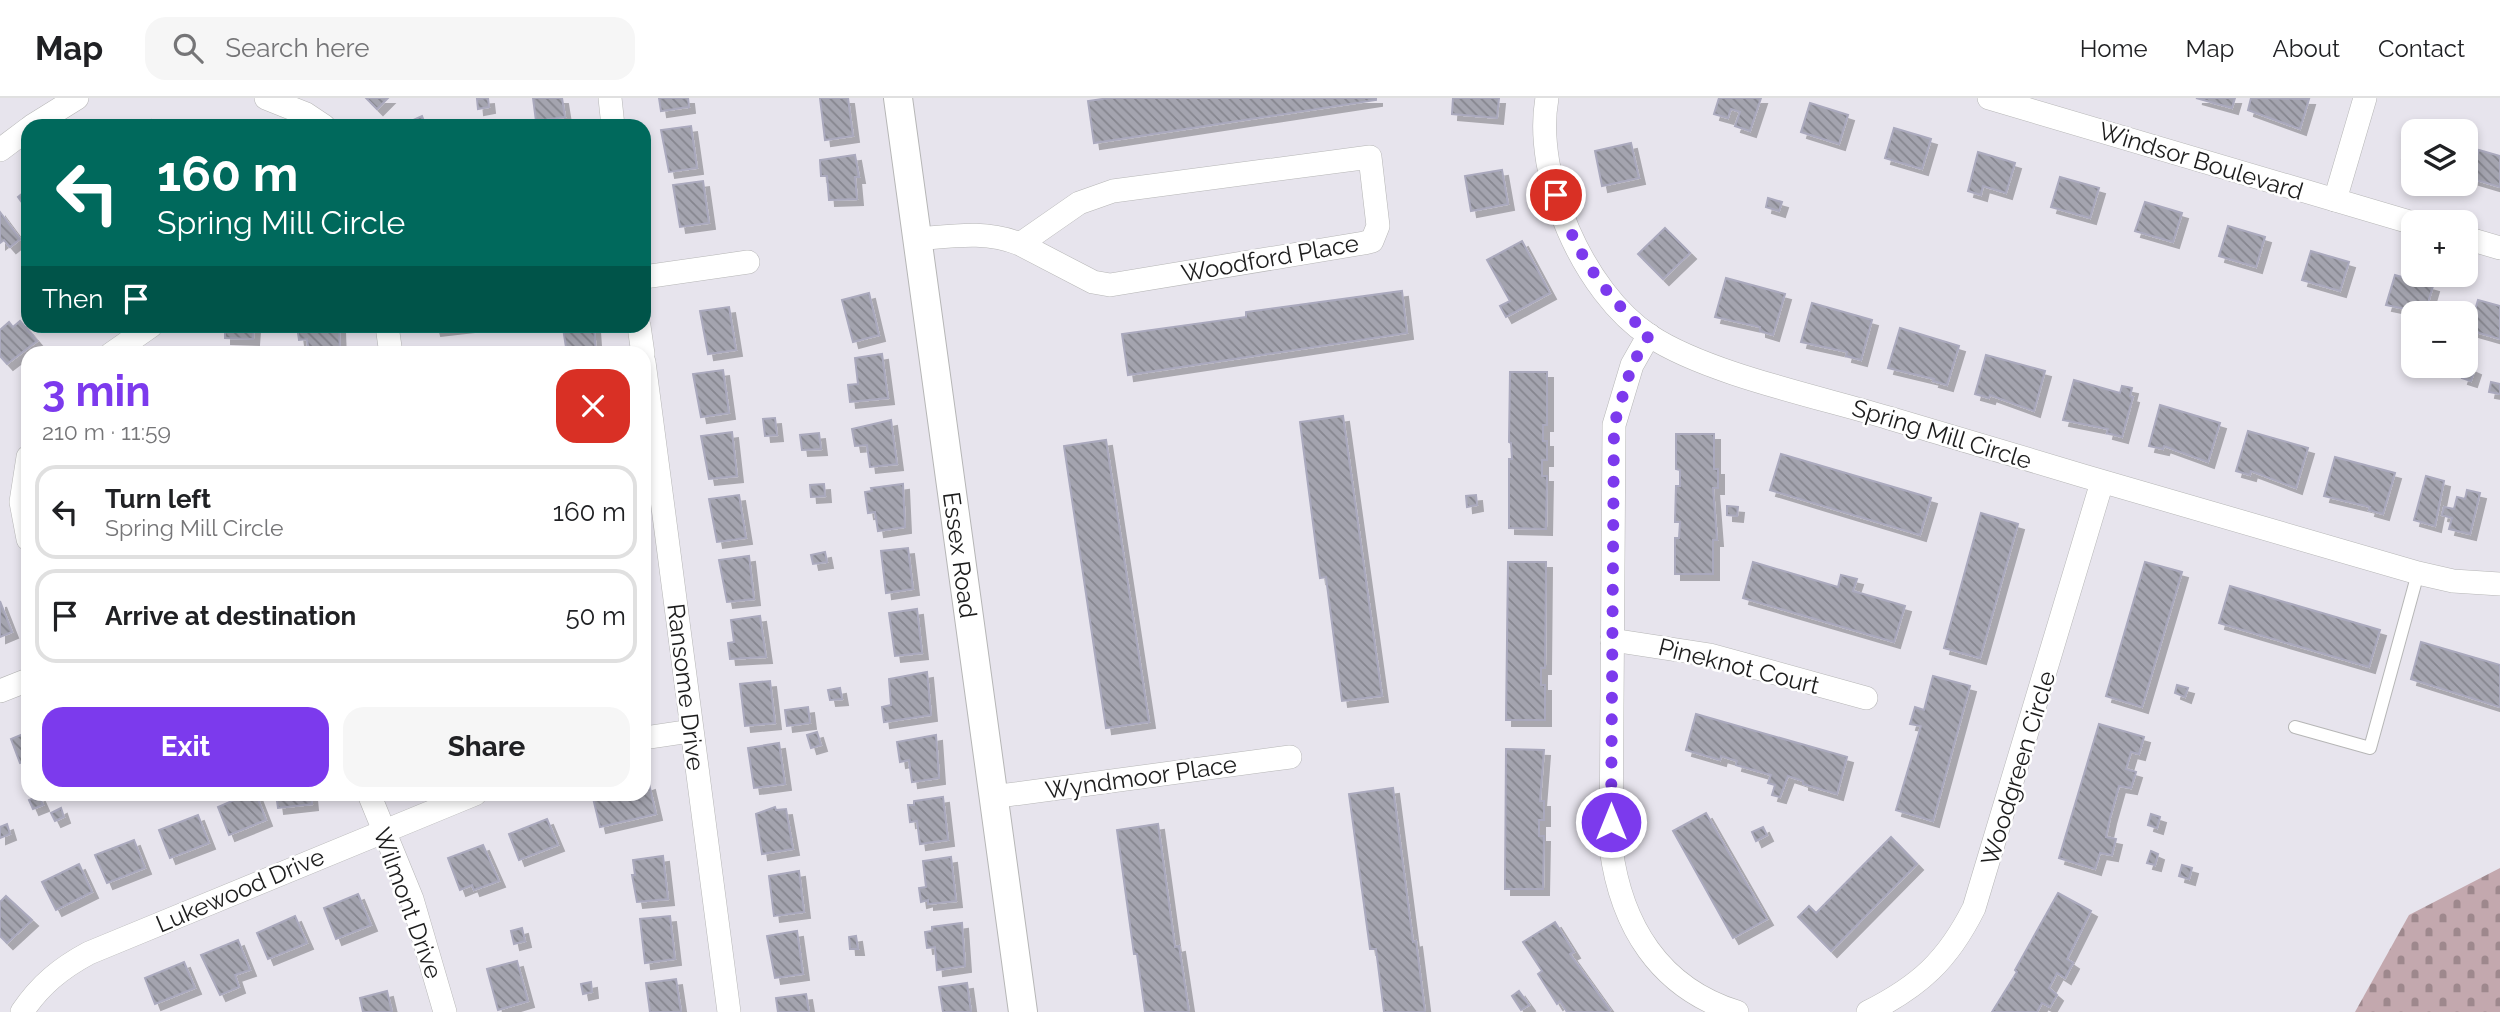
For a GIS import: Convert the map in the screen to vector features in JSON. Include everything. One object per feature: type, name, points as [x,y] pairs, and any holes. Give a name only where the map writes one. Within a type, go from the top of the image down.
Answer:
[{"type":"street","points":[[43,119],[77,98]]},
{"type":"street","points":[[266,98],[314,119]]},
{"type":"street","points":[[610,98],[612,119]]},
{"type":"street","name":"Essex Road","points":[[898,98],[1023,1012]]},
{"type":"street","name":"Spring Mill Circle","points":[[1547,98],[1546,152],[1556,195],[1571,238],[1592,274],[1612,299],[1649,335],[1728,370],[2102,482],[2418,573],[2453,580],[2500,583]]},
{"type":"street","name":"Windsor Boulevard","points":[[1989,98],[2401,219]]},
{"type":"street","points":[[2335,200],[2365,98]]},
{"type":"street","points":[[0,150],[21,134]]},
{"type":"street","name":"Woodford Place","points":[[917,239],[978,234],[1000,236],[1093,282],[1111,285],[1364,243],[1372,241],[1378,226],[1370,158],[1097,195],[1079,203],[1020,244]]},
{"type":"street","points":[[2478,242],[2500,248]]},
{"type":"street","points":[[651,276],[748,262]]},
{"type":"street","points":[[122,346],[141,333]]},
{"type":"street","points":[[1649,335],[1632,365],[1614,425],[1611,848],[1615,879],[1624,909],[1659,963],[1687,988],[1718,1006],[1737,1012]]},
{"type":"street","name":"Ransome Drive","points":[[651,417],[729,1012]]},
{"type":"street","name":"Woodgreen Circle","points":[[1868,1012],[1903,994],[1936,967],[1958,940],[1974,908],[2102,482]]},
{"type":"street","name":"Pineknot Court","points":[[1612,640],[1710,655],[1866,698]]},
{"type":"street","points":[[0,691],[21,683]]},
{"type":"street","points":[[651,737],[691,731]]},
{"type":"street","name":"Wyndmoor Place","points":[[992,797],[1290,757]]},
{"type":"street","name":"Wilmont Drive","points":[[372,801],[412,899],[445,1012]]},
{"type":"street","name":"Lukewood Drive","points":[[22,1012],[41,987],[64,967],[89,953],[458,801]]},
{"type":"lane","points":[[2295,727],[2370,748],[2418,573]]},
{"type":"green space","points":[[2500,868],[2500,1012],[2355,1012],[2409,915]]},
{"type":"building","points":[[366,98],[388,98],[377,109]]},
{"type":"building","points":[[488,98],[489,107],[478,109],[477,99]]},
{"type":"building","points":[[533,98],[562,98],[565,117],[536,119]]},
{"type":"building","points":[[659,98],[688,98],[689,107],[661,111]]},
{"type":"building","points":[[820,98],[848,98],[853,136],[825,140]]},
{"type":"building","points":[[1109,98],[1376,100],[1094,143],[1088,101]]},
{"type":"building","points":[[1453,98],[1499,98],[1497,118],[1452,114]]},
{"type":"building","points":[[1719,98],[1761,98],[1750,131],[1735,126],[1740,112],[1731,109],[1728,118],[1714,114]]},
{"type":"building","points":[[2196,98],[2235,98],[2232,108]]},
{"type":"building","points":[[2251,98],[2309,99],[2300,129],[2248,110]]},
{"type":"building","points":[[1810,103],[1848,115],[1839,144],[1801,132]]},
{"type":"building","points":[[691,126],[697,168],[669,172],[661,130]]},
{"type":"building","points":[[1894,128],[1931,139],[1922,169],[1885,158]]},
{"type":"building","points":[[1631,143],[1639,178],[1602,186],[1595,151]]},
{"type":"building","points":[[2479,150],[2500,156],[2500,187],[2478,180]]},
{"type":"building","points":[[1978,152],[2015,163],[2006,193],[1983,186],[1981,195],[1968,191]]},
{"type":"building","points":[[855,155],[859,177],[855,177],[857,199],[829,200],[827,176],[821,176],[820,160]]},
{"type":"building","points":[[1502,170],[1508,204],[1471,211],[1465,176]]},
{"type":"building","points":[[2060,177],[2099,188],[2090,218],[2051,207]]},
{"type":"building","points":[[703,181],[709,223],[680,227],[673,185]]},
{"type":"building","points":[[1768,198],[1782,202],[1779,211],[1766,207]]},
{"type":"building","points":[[2145,202],[2182,213],[2173,242],[2135,231]]},
{"type":"building","points":[[0,212],[20,239],[10,247],[4,240],[0,243]]},
{"type":"building","points":[[2228,226],[2265,237],[2256,267],[2219,256]]},
{"type":"building","points":[[1665,228],[1690,253],[1663,279],[1638,254]]},
{"type":"building","points":[[1522,241],[1550,293],[1506,317],[1500,306],[1510,301],[1487,260]]},
{"type":"building","points":[[2311,251],[2349,262],[2340,291],[2302,280]]},
{"type":"building","points":[[2395,275],[2401,277],[2401,287],[2433,287],[2429,301],[2401,301],[2401,308],[2386,305]]},
{"type":"building","points":[[1726,278],[1785,294],[1773,335],[1760,331],[1760,327],[1715,317]]},
{"type":"building","points":[[1402,291],[1407,333],[1128,375],[1122,334],[1246,317],[1246,312]]},
{"type":"building","points":[[869,293],[879,335],[853,342],[842,300]]},
{"type":"building","points":[[2478,301],[2500,306],[2500,339],[2478,333]]},
{"type":"building","points":[[1812,303],[1872,320],[1861,360],[1846,356],[1847,352],[1801,342]]},
{"type":"building","points":[[729,307],[736,350],[708,354],[700,311]]},
{"type":"building","points":[[20,321],[21,333],[30,333],[37,341],[30,346],[21,346],[21,353],[7,364],[0,356],[0,330],[9,322],[13,327]]},
{"type":"building","points":[[1900,328],[1959,346],[1947,385],[1933,381],[1934,379],[1888,368]]},
{"type":"building","points":[[225,333],[253,333],[253,339],[225,338]]},
{"type":"building","points":[[298,333],[339,333],[340,346],[308,346],[307,339],[299,340]]},
{"type":"building","points":[[564,333],[594,333],[595,346],[566,346]]},
{"type":"building","points":[[882,354],[888,398],[850,402],[848,385],[858,384],[855,358]]},
{"type":"building","points":[[1986,355],[2045,371],[2034,411],[1990,395],[1989,398],[1975,394]]},
{"type":"building","points":[[723,370],[729,413],[701,417],[693,374]]},
{"type":"building","points":[[1510,372],[1547,372],[1547,425],[1543,425],[1543,441],[1547,441],[1547,460],[1542,460],[1542,476],[1547,476],[1546,529],[1509,528],[1509,459],[1512,459],[1509,442]]},
{"type":"building","points":[[2074,380],[2120,393],[2122,386],[2132,388],[2130,396],[2133,397],[2122,437],[2107,433],[2108,429],[2063,420]]},
{"type":"building","points":[[2491,382],[2500,384],[2500,394],[2489,392]]},
{"type":"building","points":[[2160,405],[2220,423],[2208,462],[2164,446],[2163,449],[2149,446]]},
{"type":"building","points":[[1343,416],[1382,696],[1342,701],[1326,577],[1320,578],[1300,422]]},
{"type":"building","points":[[775,418],[777,435],[765,436],[763,419]]},
{"type":"building","points":[[891,420],[897,464],[870,467],[867,445],[855,446],[852,429]]},
{"type":"building","points":[[2248,431],[2308,448],[2296,488],[2251,471],[2250,475],[2236,471]]},
{"type":"building","points":[[732,432],[737,476],[709,479],[701,436]]},
{"type":"building","points":[[819,433],[821,449],[802,450],[800,435]]},
{"type":"building","points":[[1676,434],[1714,434],[1714,469],[1718,469],[1718,488],[1713,488],[1717,540],[1713,540],[1713,574],[1675,574],[1675,538],[1679,538],[1680,522],[1675,522],[1676,486],[1680,486],[1680,470],[1676,469]]},
{"type":"building","points":[[1106,440],[1149,722],[1106,728],[1064,446]]},
{"type":"building","points":[[1781,454],[1931,498],[1920,535],[1770,490]]},
{"type":"building","points":[[2335,457],[2395,473],[2383,514],[2369,510],[2370,507],[2324,496]]},
{"type":"building","points":[[2426,476],[2444,481],[2435,526],[2414,520]]},
{"type":"building","points":[[824,484],[825,496],[811,497],[810,485]]},
{"type":"building","points":[[903,484],[905,527],[878,531],[875,512],[868,513],[865,492],[872,491],[871,488]]},
{"type":"building","points":[[2467,490],[2480,493],[2470,534],[2449,529],[2452,518],[2442,515],[2444,507],[2454,509],[2457,497],[2465,499]]},
{"type":"building","points":[[739,495],[746,538],[717,542],[709,499]]},
{"type":"building","points":[[1476,495],[1477,505],[1467,507],[1466,496]]},
{"type":"building","points":[[1727,506],[1738,507],[1737,516],[1727,515]]},
{"type":"building","points":[[1981,513],[2018,524],[1980,658],[1944,648]]},
{"type":"building","points":[[908,548],[913,589],[886,593],[881,551]]},
{"type":"building","points":[[825,552],[827,562],[813,564],[811,555]]},
{"type":"building","points":[[749,556],[754,599],[727,602],[719,560]]},
{"type":"building","points":[[1508,562],[1546,562],[1545,668],[1541,668],[1541,685],[1545,685],[1545,720],[1506,720]]},
{"type":"building","points":[[1753,562],[1838,587],[1841,575],[1857,579],[1853,591],[1905,606],[1894,642],[1743,598]]},
{"type":"building","points":[[2145,562],[2182,572],[2142,707],[2106,696]]},
{"type":"building","points":[[2230,586],[2380,630],[2369,667],[2219,623]]},
{"type":"building","points":[[0,601],[12,632],[0,637]]},
{"type":"building","points":[[917,609],[922,653],[895,656],[889,613]]},
{"type":"building","points":[[760,616],[766,657],[730,659],[728,643],[734,642],[731,620]]},
{"type":"building","points":[[2421,642],[2500,665],[2500,707],[2411,679]]},
{"type":"building","points":[[927,672],[931,715],[884,722],[882,707],[891,705],[889,679]]},
{"type":"building","points":[[1933,676],[1970,686],[1933,821],[1896,810],[1921,726],[1910,724],[1915,707],[1924,710]]},
{"type":"building","points":[[770,681],[775,723],[745,726],[740,684]]},
{"type":"building","points":[[2177,685],[2188,688],[2185,697],[2175,693]]},
{"type":"building","points":[[840,688],[842,699],[830,700],[828,690]]},
{"type":"building","points":[[808,707],[810,723],[787,726],[785,710]]},
{"type":"building","points":[[1696,714],[1847,757],[1837,794],[1803,784],[1803,781],[1788,776],[1780,797],[1772,795],[1775,785],[1768,783],[1771,775],[1736,765],[1737,761],[1721,756],[1720,760],[1686,750]]},
{"type":"building","points":[[2099,724],[2144,737],[2139,754],[2131,752],[2126,769],[2136,772],[2131,788],[2119,786],[2110,818],[2106,837],[2116,839],[2112,855],[2100,853],[2095,869],[2059,858]]},
{"type":"building","points":[[817,732],[821,745],[811,748],[807,735]]},
{"type":"building","points":[[21,735],[21,763],[20,763],[11,739]]},
{"type":"building","points":[[936,735],[939,778],[912,782],[909,760],[900,762],[897,742]]},
{"type":"building","points":[[779,743],[785,784],[754,788],[748,748]]},
{"type":"building","points":[[1506,749],[1544,750],[1540,801],[1544,801],[1544,820],[1539,820],[1539,836],[1544,836],[1543,889],[1505,889]]},
{"type":"building","points":[[1393,788],[1425,1012],[1384,1012],[1376,949],[1370,949],[1349,794]]},
{"type":"building","points":[[651,793],[656,814],[600,827],[594,801],[651,801]]},
{"type":"building","points":[[943,797],[948,840],[920,844],[917,821],[910,822],[908,805],[914,805],[914,801]]},
{"type":"building","points":[[29,801],[41,801],[43,805],[33,809]]},
{"type":"building","points":[[232,801],[259,801],[266,820],[229,835],[218,807]]},
{"type":"building","points":[[277,801],[312,801],[312,804],[278,808]]},
{"type":"building","points":[[775,807],[776,810],[786,809],[793,849],[762,854],[756,814]]},
{"type":"building","points":[[61,808],[64,817],[55,821],[51,813]]},
{"type":"building","points":[[1706,813],[1767,919],[1733,938],[1673,831]]},
{"type":"building","points":[[2151,814],[2160,817],[2157,828],[2148,825]]},
{"type":"building","points":[[198,815],[209,843],[170,858],[159,830]]},
{"type":"building","points":[[547,819],[558,845],[519,860],[509,834]]},
{"type":"building","points":[[7,824],[10,834],[0,838],[0,827]]},
{"type":"building","points":[[1158,824],[1175,947],[1179,946],[1189,1012],[1145,1012],[1137,954],[1134,954],[1117,830]]},
{"type":"building","points":[[1763,827],[1767,835],[1756,841],[1752,832]]},
{"type":"building","points":[[1891,837],[1917,864],[1831,951],[1798,917],[1809,906],[1816,913]]},
{"type":"building","points":[[134,840],[145,868],[107,883],[95,855]]},
{"type":"building","points":[[483,845],[499,881],[474,890],[472,885],[460,890],[448,858]]},
{"type":"building","points":[[2151,851],[2158,854],[2155,865],[2147,863]]},
{"type":"building","points":[[663,856],[668,899],[637,902],[632,875],[635,875],[633,860]]},
{"type":"building","points":[[951,857],[956,901],[928,904],[928,900],[921,902],[919,888],[926,887],[923,861]]},
{"type":"building","points":[[79,864],[92,892],[56,910],[42,882]]},
{"type":"building","points":[[2182,865],[2192,868],[2189,879],[2179,876]]},
{"type":"building","points":[[799,871],[804,912],[774,916],[769,876]]},
{"type":"building","points":[[2058,893],[2091,911],[2067,959],[2073,963],[2065,978],[2057,973],[2049,988],[2057,995],[2050,1007],[2042,1003],[2037,1012],[1992,1012],[2017,972],[2015,970]]},
{"type":"building","points":[[358,894],[371,925],[336,939],[324,908]]},
{"type":"building","points":[[6,896],[32,920],[7,943],[0,936],[0,902]]},
{"type":"building","points":[[295,916],[307,943],[268,959],[257,933]]},
{"type":"building","points":[[670,916],[675,959],[645,963],[640,919]]},
{"type":"building","points":[[1555,922],[1574,952],[1570,954],[1610,1010],[1608,1012],[1567,1012],[1560,1001],[1557,1004],[1538,974],[1542,971],[1523,942]]},
{"type":"building","points":[[962,923],[965,966],[937,970],[935,947],[927,948],[925,932],[932,931],[932,927]]},
{"type":"building","points":[[522,928],[525,941],[514,944],[511,931]]},
{"type":"building","points":[[797,931],[803,974],[775,978],[767,936]]},
{"type":"building","points":[[856,936],[858,949],[850,949],[849,937]]},
{"type":"building","points":[[238,940],[250,970],[235,975],[239,987],[220,995],[201,955]]},
{"type":"building","points":[[517,961],[528,1001],[498,1010],[487,969]]},
{"type":"building","points":[[184,962],[195,988],[155,1004],[145,978]]},
{"type":"building","points":[[676,979],[681,1012],[650,1012],[646,983]]},
{"type":"building","points":[[591,982],[592,992],[583,994],[581,984]]},
{"type":"building","points":[[967,983],[971,1012],[943,1012],[939,987]]},
{"type":"building","points":[[387,991],[392,1012],[363,1012],[360,998]]},
{"type":"building","points":[[1519,991],[1529,1005],[1521,1010],[1512,996]]},
{"type":"building","points":[[806,994],[809,1012],[778,1012],[776,998]]},
{"type":"route","points":[[1556,195],[1571,238],[1592,274],[1618,307],[1649,335],[1632,365],[1614,425],[1611,822]]}]
